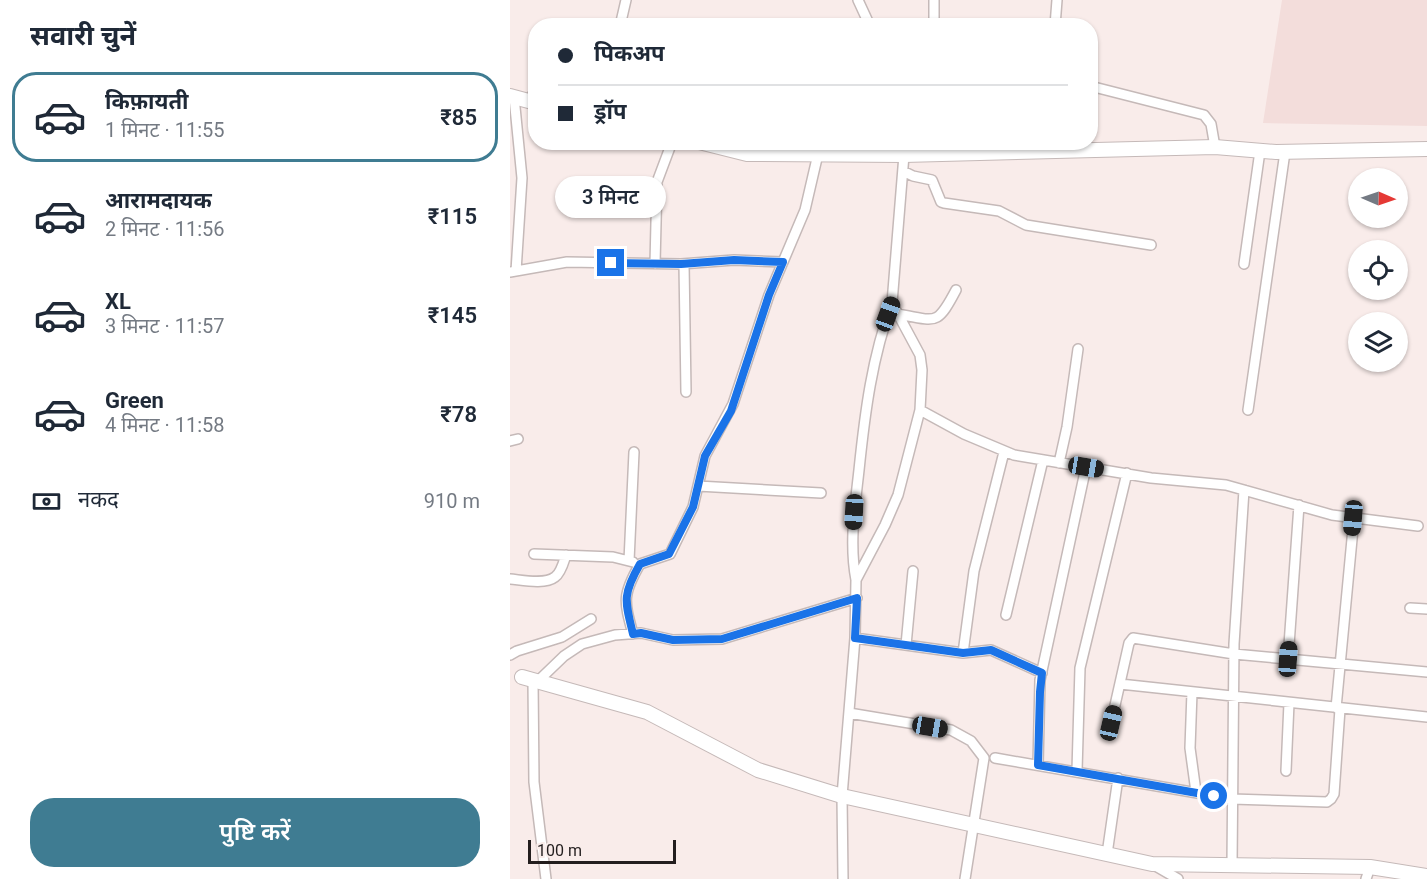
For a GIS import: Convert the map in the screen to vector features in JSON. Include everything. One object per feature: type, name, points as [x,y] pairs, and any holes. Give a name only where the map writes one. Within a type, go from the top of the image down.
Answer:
[{"type":"street","points":[[622,18],[626,0]]},
{"type":"street","points":[[858,0],[866,18]]},
{"type":"street","points":[[933,0],[934,18]]},
{"type":"street","points":[[1055,18],[1057,0]]},
{"type":"street","points":[[1098,88],[1204,114],[1211,124],[1215,147]]},
{"type":"street","points":[[528,98],[512,97],[522,178],[513,271],[559,263],[684,264],[734,260],[783,262]]},
{"type":"street","points":[[1098,148],[1215,147],[1285,152],[1427,149]]},
{"type":"street","points":[[655,264],[657,182],[669,150]]},
{"type":"street","points":[[731,150],[747,154],[770,150]]},
{"type":"street","points":[[793,150],[818,154],[858,150]]},
{"type":"street","points":[[843,879],[842,796],[857,598],[852,556],[854,512],[866,404],[875,355],[892,303],[904,150]]},
{"type":"street","points":[[1244,264],[1260,151]]},
{"type":"street","points":[[1248,410],[1285,152]]},
{"type":"street","points":[[534,554],[614,557],[640,564],[667,557],[672,551],[693,507],[705,456],[733,404],[769,295],[805,210],[818,154]]},
{"type":"street","points":[[903,171],[913,176],[932,180],[944,203],[999,211],[1026,225],[1114,241],[1151,245]]},
{"type":"street","points":[[684,264],[686,392]]},
{"type":"street","points":[[897,314],[939,318],[956,290]]},
{"type":"street","points":[[856,580],[898,495],[920,410],[922,370],[920,355],[892,303]]},
{"type":"street","points":[[1059,463],[1067,427],[1078,349]]},
{"type":"street","points":[[920,410],[1004,452],[1126,473],[1215,483],[1332,515],[1418,526]]},
{"type":"street","points":[[629,561],[634,452]]},
{"type":"street","points":[[963,653],[972,579],[1004,452]]},
{"type":"street","points":[[1006,615],[1042,460]]},
{"type":"street","points":[[1038,765],[1042,673],[1086,467]]},
{"type":"street","points":[[1077,771],[1080,668],[1126,473]]},
{"type":"street","points":[[698,486],[820,493]]},
{"type":"street","points":[[1232,865],[1233,654],[1244,490]]},
{"type":"street","points":[[1288,659],[1299,505]]},
{"type":"street","points":[[995,758],[1232,799],[1320,803],[1331,799],[1334,794],[1340,664],[1353,518]]},
{"type":"street","points":[[510,579],[545,581],[553,579],[557,576],[566,555]]},
{"type":"street","points":[[633,634],[625,598],[640,564]]},
{"type":"street","points":[[906,645],[913,571]]},
{"type":"street","points":[[531,680],[582,644],[615,636],[641,633],[673,640],[722,639],[857,598]]},
{"type":"street","points":[[1410,608],[1427,609]]},
{"type":"street","points":[[510,655],[562,637],[591,620]]},
{"type":"street","points":[[855,638],[963,653],[991,650],[1042,673]]},
{"type":"street","points":[[1111,723],[1129,643],[1133,638],[1233,654],[1427,672]]},
{"type":"street","points":[[531,680],[647,712],[758,770],[842,796],[1152,864],[1232,865],[1427,876]]},
{"type":"street","points":[[531,680],[534,782],[546,879]]},
{"type":"street","points":[[1120,684],[1427,717]]},
{"type":"street","points":[[1192,692],[1190,748],[1196,792]]},
{"type":"street","points":[[1286,771],[1289,703]]},
{"type":"street","points":[[849,713],[951,730],[971,741],[984,758],[965,879]]},
{"type":"street","points":[[1107,854],[1118,778]]},
{"type":"street","points":[[1152,864],[1178,879]]},
{"type":"shaded area","points":[[1282,0],[1427,0],[1427,126],[1263,123]]},
{"type":"route","points":[[611,263],[681,264],[734,260],[783,262],[769,295],[731,411],[705,456],[691,512],[672,551],[667,557],[640,564],[626,595],[633,634],[641,633],[673,640],[722,639],[857,598],[855,638],[963,653],[991,650],[1042,673],[1038,765],[1214,796]]}]
